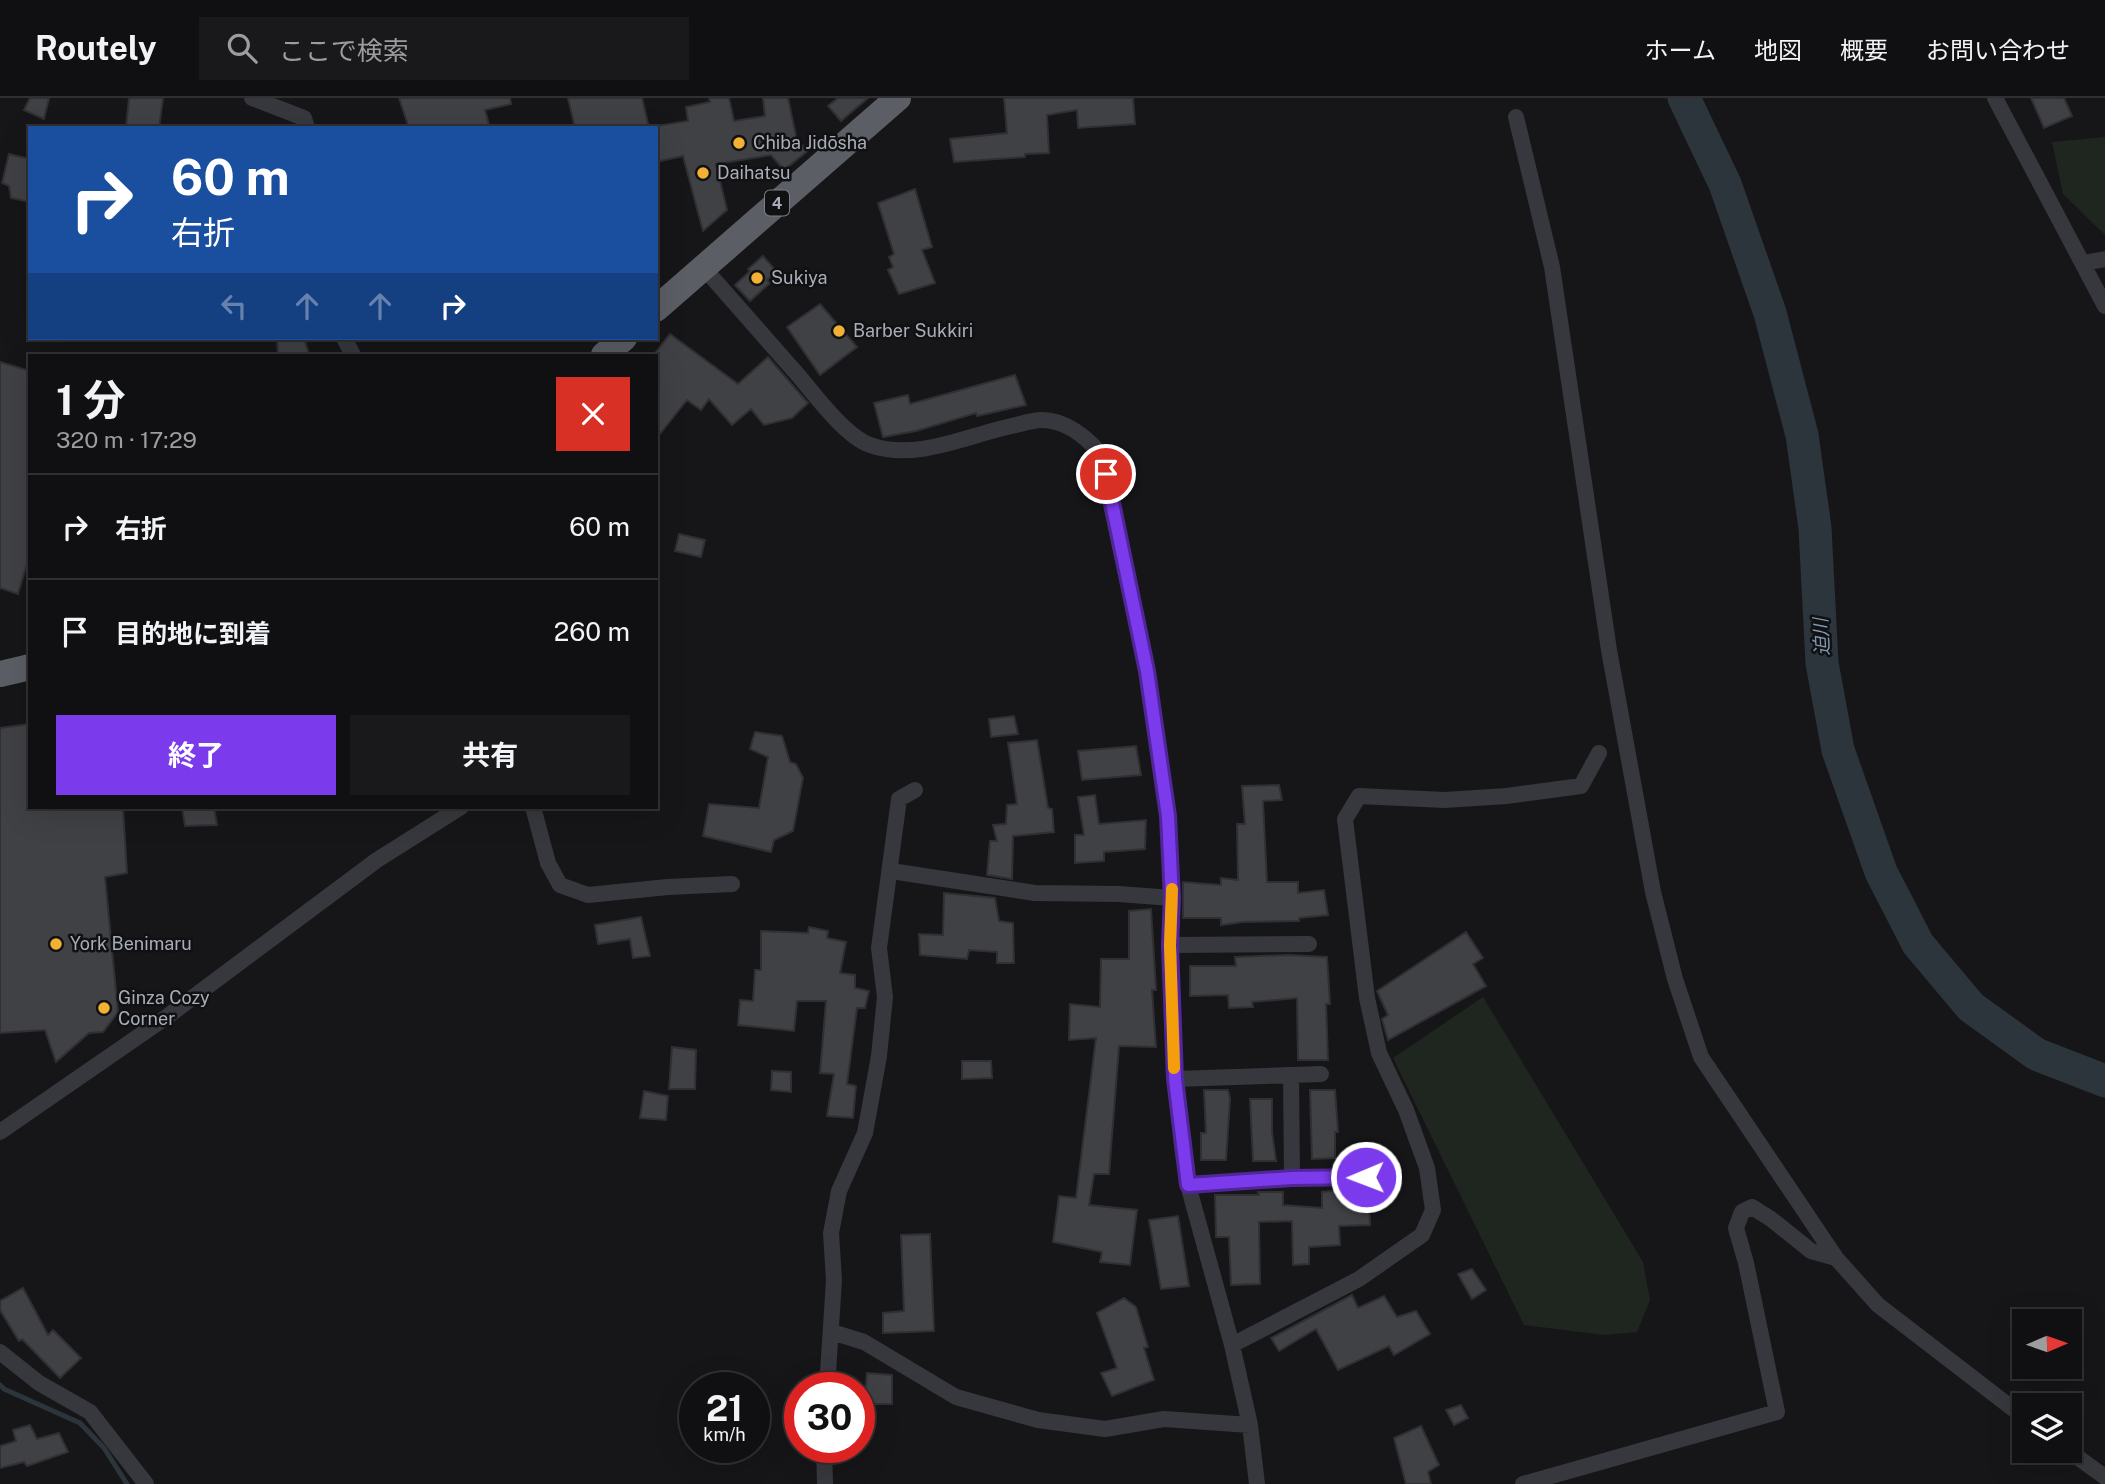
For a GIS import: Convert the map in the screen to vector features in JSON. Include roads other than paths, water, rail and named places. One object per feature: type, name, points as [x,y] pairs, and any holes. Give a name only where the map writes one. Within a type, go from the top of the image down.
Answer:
[{"type":"highway","name":"4","points":[[658,307],[898,98]]},
{"type":"highway","points":[[605,354],[622,340]]},
{"type":"highway","points":[[0,674],[28,667]]},
{"type":"street","points":[[252,98],[304,118],[306,126]]},
{"type":"street","points":[[1995,98],[2105,306]]},
{"type":"street","points":[[1516,117],[1552,267],[1609,650],[1653,892],[1675,979],[1701,1057],[1836,1258],[1878,1305],[2012,1408]]},
{"type":"street","points":[[2083,263],[2105,259]]},
{"type":"street","points":[[703,267],[840,424],[869,445],[897,450],[929,448],[1042,420],[1062,424],[1075,431],[1100,453],[1147,671],[1168,816],[1175,1079],[1188,1185],[1232,1345],[1250,1425],[1257,1484]]},
{"type":"street","points":[[1232,1345],[1359,1279],[1422,1235],[1433,1210],[1427,1168],[1406,1110],[1379,1053],[1367,998],[1345,819],[1359,796],[1446,800],[1506,796],[1581,786],[1599,753]]},
{"type":"street","points":[[828,1372],[834,1280],[831,1233],[839,1191],[864,1133],[873,1094],[885,997],[879,948],[899,799],[915,790]]},
{"type":"street","points":[[0,1132],[168,1016],[377,860],[458,809]]},
{"type":"street","points":[[534,809],[548,863],[560,885],[588,895],[732,884]]},
{"type":"street","points":[[891,871],[1035,893],[1172,898]]},
{"type":"street","points":[[1170,945],[1309,944]]},
{"type":"street","points":[[1175,1079],[1321,1074]]},
{"type":"street","points":[[1291,1075],[1292,1178]]},
{"type":"street","points":[[1188,1185],[1292,1178],[1366,1177]]},
{"type":"street","points":[[1523,1484],[1777,1412],[1746,1263],[1736,1228],[1742,1212],[1752,1207],[1811,1251],[1836,1258]]},
{"type":"street","points":[[832,1332],[864,1342],[956,1397],[1038,1420],[1105,1429],[1164,1419],[1250,1425]]},
{"type":"street","points":[[0,1352],[39,1383],[90,1412],[146,1484]]},
{"type":"street","points":[[2082,1461],[2105,1478]]},
{"type":"street","points":[[824,1463],[825,1484]]},
{"type":"waterway","name":"迫川","points":[[1684,98],[1725,184],[1770,313],[1802,435],[1815,528],[1822,663],[1838,750],[1881,872],[1918,944],[1971,1007],[2036,1054],[2105,1081]]},
{"type":"waterway","points":[[0,1385],[80,1423],[104,1448],[127,1484]]},
{"type":"place","name":"Chiba Jidōsha","points":[[739,143]]},
{"type":"place","name":"Daihatsu","points":[[703,173]]},
{"type":"place","name":"Sukiya","points":[[757,278]]},
{"type":"place","name":"Barber Sukkiri","points":[[839,331]]},
{"type":"place","name":"York Benimaru","points":[[56,944]]},
{"type":"place","name":"Ginza Cozy Corner","points":[[104,1008]]}]
